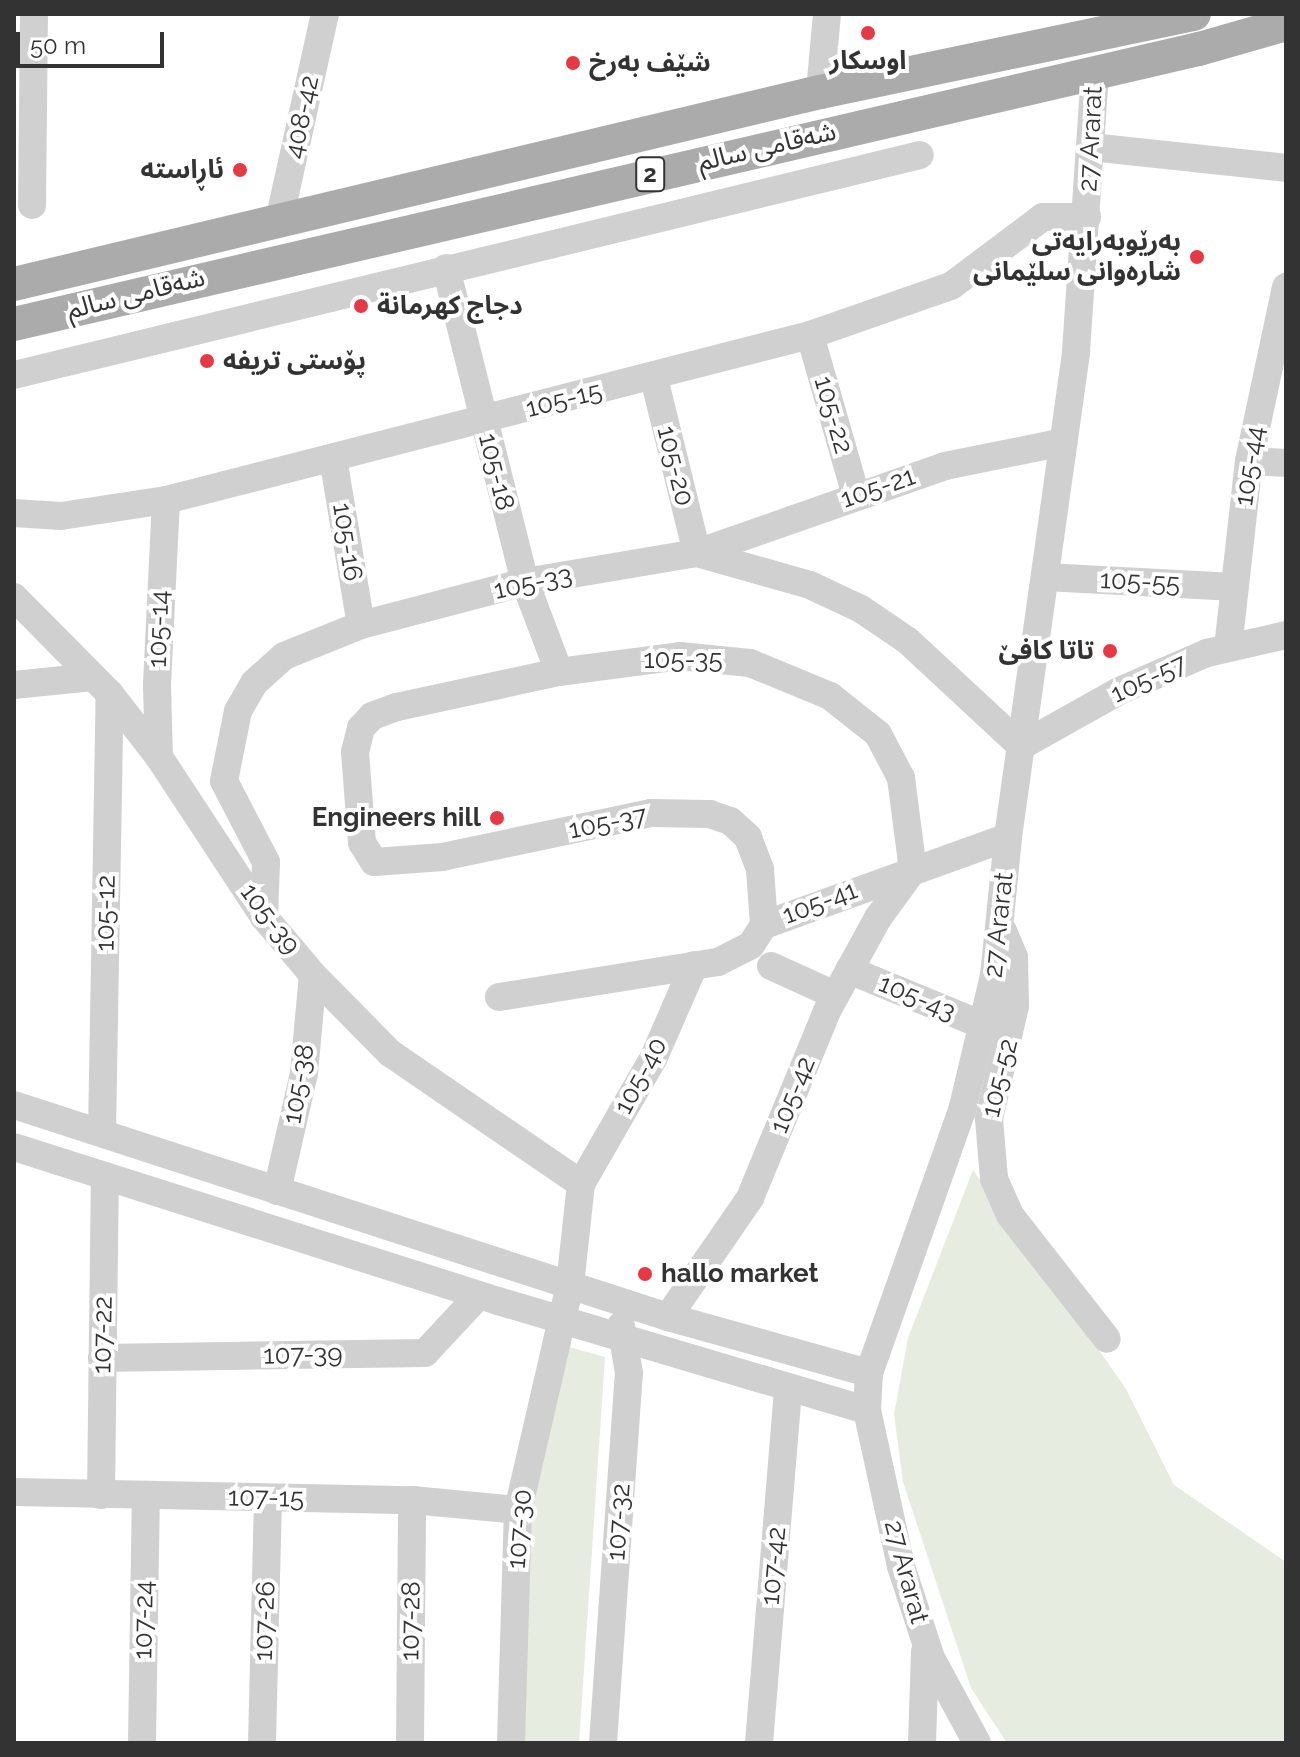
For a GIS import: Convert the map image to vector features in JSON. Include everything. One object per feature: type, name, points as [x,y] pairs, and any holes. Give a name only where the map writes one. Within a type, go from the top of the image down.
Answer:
[{"type":"main road","name":"شەقامی سالم","points":[[14,284],[820,92],[1194,14]]},
{"type":"main road","name":"شەقامی سالم","points":[[14,324],[263,263],[1095,72],[1286,24]]},
{"type":"street","points":[[32,205],[23,145],[24,78],[34,14]]},
{"type":"street","name":"408-42","points":[[279,221],[325,14]]},
{"type":"street","points":[[820,92],[827,14]]},
{"type":"street","name":"27 Ararat","points":[[977,1743],[952,1706],[925,1639],[901,1566],[867,1410],[869,1373],[958,1124],[985,1026],[1001,926],[1008,837],[1064,442],[1087,217],[1095,72]]},
{"type":"street","points":[[1091,147],[1286,168]]},
{"type":"street","points":[[14,375],[920,155]]},
{"type":"street","name":"105-15","points":[[18,518],[61,516],[166,500],[654,378],[810,335],[951,286],[1043,217],[1087,217]]},
{"type":"street","points":[[263,263],[277,309]]},
{"type":"street","name":"105-18","points":[[446,268],[525,582],[559,672]]},
{"type":"street","name":"105-44","points":[[1228,648],[1249,461],[1279,346],[1286,287]]},
{"type":"street","name":"105-22","points":[[810,335],[856,495]]},
{"type":"street","name":"105-20","points":[[654,378],[697,553]]},
{"type":"street","name":"105-21","points":[[697,553],[945,466],[1064,442]]},
{"type":"street","name":"105-16","points":[[333,458],[361,625]]},
{"type":"street","points":[[1249,461],[1286,463]]},
{"type":"street","name":"105-14","points":[[159,757],[157,684],[166,500]]},
{"type":"street","name":"105-33","points":[[264,917],[266,862],[224,781],[238,711],[254,683],[284,656],[361,625],[525,582],[697,553],[810,585],[861,609],[908,641],[1021,746]]},
{"type":"street","name":"105-55","points":[[1045,577],[1235,587]]},
{"type":"street","name":"105-39","points":[[14,597],[102,685],[159,757],[264,917],[313,975],[390,1053],[581,1184]]},
{"type":"street","name":"105-57","points":[[1021,746],[1119,691],[1228,648],[1286,635]]},
{"type":"street","name":"105-35","points":[[374,862],[362,843],[355,752],[361,728],[380,712],[559,672],[703,655],[750,663],[830,696],[863,717],[892,757],[908,804],[913,870]]},
{"type":"street","points":[[14,685],[102,685]]},
{"type":"street","name":"105-12","points":[[102,685],[102,1133]]},
{"type":"street","name":"105-37","points":[[374,862],[443,857],[651,813],[710,814],[730,821],[748,837],[760,869],[764,925]]},
{"type":"street","name":"105-41","points":[[499,997],[718,962],[751,945],[764,925],[1008,837]]},
{"type":"street","name":"105-42","points":[[668,1317],[750,1198],[835,995],[913,870]]},
{"type":"street","name":"105-52","points":[[1001,926],[1014,957],[1015,1006],[989,1119],[994,1179],[1018,1225],[1107,1339]]},
{"type":"street","name":"105-40","points":[[581,1184],[654,1057],[694,965]]},
{"type":"street","points":[[771,966],[835,995]]},
{"type":"street","name":"105-43","points":[[849,970],[985,1026]]},
{"type":"street","name":"105-38","points":[[277,1191],[304,1073],[313,975]]},
{"type":"street","points":[[14,1105],[668,1317],[869,1373]]},
{"type":"street","points":[[14,1147],[559,1320],[867,1410]]},
{"type":"street","name":"107-22","points":[[101,1495],[105,1176]]},
{"type":"street","name":"107-30","points":[[511,1743],[518,1510],[559,1320],[570,1285],[581,1184]]},
{"type":"street","name":"107-39","points":[[102,1358],[425,1353],[479,1295]]},
{"type":"street","name":"107-32","points":[[603,1743],[629,1373],[621,1338],[619,1301]]},
{"type":"street","name":"107-42","points":[[759,1743],[788,1388]]},
{"type":"street","name":"107-15","points":[[14,1492],[82,1490],[101,1495],[146,1497],[412,1500],[518,1510]]},
{"type":"street","name":"107-24","points":[[142,1743],[146,1497]]},
{"type":"street","name":"107-26","points":[[262,1743],[268,1498]]},
{"type":"street","name":"107-28","points":[[410,1743],[412,1500]]},
{"type":"street","points":[[922,1743],[925,1639]]},
{"type":"shaded area","points":[[973,1170],[1126,1389],[1174,1485],[1286,1562],[1286,1743],[1007,1743],[971,1688],[903,1482],[894,1414],[908,1338]]},
{"type":"shaded area","points":[[558,1344],[605,1357],[579,1743],[522,1743],[526,1499]]},
{"type":"place","name":"اوسكار","points":[[868,33]]},
{"type":"place","name":"شێف بەرخ","points":[[573,63]]},
{"type":"place","name":"ئاڕاستە","points":[[240,170]]},
{"type":"place","name":"بەڕێوبەرایەتی شارەوانی سلێمانی","points":[[1197,257]]},
{"type":"place","name":"دجاج كهرمانة","points":[[361,306]]},
{"type":"place","name":"پۆستی تریفە","points":[[207,361]]},
{"type":"place","name":"تاتا كافێ","points":[[1110,651]]},
{"type":"place","name":"Engineers hill","points":[[497,818]]},
{"type":"place","name":"hallo market","points":[[645,1274]]}]
